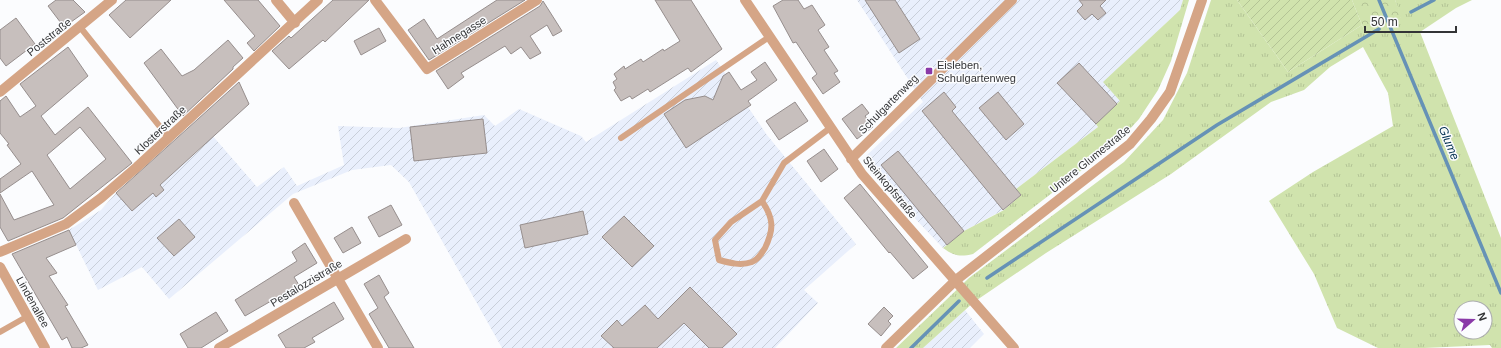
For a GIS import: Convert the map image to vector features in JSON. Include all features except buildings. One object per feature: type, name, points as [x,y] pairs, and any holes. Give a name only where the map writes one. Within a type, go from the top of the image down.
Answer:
[{"type":"street","name":"Poststraße","points":[[0,92],[112,0]]},
{"type":"street","points":[[276,0],[295,23]]},
{"type":"street","name":"Klosterstraße","points":[[0,252],[66,224],[101,198],[170,138],[318,0]]},
{"type":"street","name":"Hahnegasse","points":[[375,0],[427,69],[537,0]]},
{"type":"street","name":"Steinkopfstraße","points":[[745,0],[862,174],[1014,348]]},
{"type":"street","name":"Schulgartenweg","points":[[851,159],[1012,0]]},
{"type":"street","name":"Untere Glumestraße","points":[[886,348],[959,284],[1130,144],[1142,132],[1170,92],[1202,0]]},
{"type":"street","points":[[294,203],[378,348]]},
{"type":"street","name":"Pestalozzistraße","points":[[219,348],[406,238]]},
{"type":"street","name":"Lindenallee","points":[[0,267],[45,348]]},
{"type":"lane","points":[[80,27],[170,138]]},
{"type":"lane","points":[[621,138],[766,33]]},
{"type":"lane","points":[[762,201],[770,213],[772,234],[762,254],[753,262],[735,265],[718,260],[715,240],[731,222],[762,201],[784,163],[830,128]]},
{"type":"lane","points":[[0,332],[28,316]]},
{"type":"shaded area","points":[[857,0],[1183,0],[1180,10],[1104,82],[1120,101],[1096,124],[1098,127],[1016,189],[1021,195],[1003,210],[964,231],[943,248],[906,209],[866,156],[923,102]]},
{"type":"shaded area","points":[[716,60],[767,135],[856,244],[804,290],[818,303],[775,348],[502,348],[409,182],[391,165],[352,170],[293,194],[169,299],[142,267],[98,290],[69,230],[101,210],[116,193],[132,211],[153,193],[156,196],[160,185],[206,144],[191,127],[198,119],[257,187],[284,167],[297,186],[344,165],[338,126],[399,128],[484,115],[495,126],[519,109],[581,136],[586,142]]},
{"type":"shaded area","points":[[965,310],[984,334],[970,348],[923,348]]},
{"type":"green space","points":[[1183,0],[1189,0],[1171,61],[1158,90],[1139,119],[1117,143],[973,254],[957,255],[950,253],[943,248],[964,231],[1004,210],[1021,195],[1016,189],[1098,127],[1096,124],[1120,101],[1103,82],[1180,10]]},
{"type":"green space","points":[[1211,0],[1237,0],[1288,72],[1362,25],[1366,35],[1401,17],[1395,0],[1472,0],[1456,8],[1420,32],[1501,238],[1501,348],[1492,348],[1490,345],[1424,348],[1378,348],[1337,328],[1314,274],[1269,201],[1313,172],[1393,126],[1388,93],[1363,47],[1330,67],[1304,90],[1271,102],[1171,174],[1046,253],[974,302],[923,348],[896,348],[969,278],[1124,162],[1163,120],[1187,73]]},
{"type":"green space","points":[[1237,0],[1352,0],[1362,25],[1288,72]]},
{"type":"green space","points":[[1352,0],[1395,0],[1402,17],[1366,35]]},
{"type":"waterway","name":"Glume","points":[[1379,0],[1501,293]]},
{"type":"waterway","points":[[1411,12],[1434,0]]},
{"type":"waterway","points":[[987,278],[1217,125],[1379,29]]},
{"type":"waterway","points":[[911,348],[959,301]]},
{"type":"place","name":"Eisleben, Schulgartenweg","points":[[929,71]]}]
